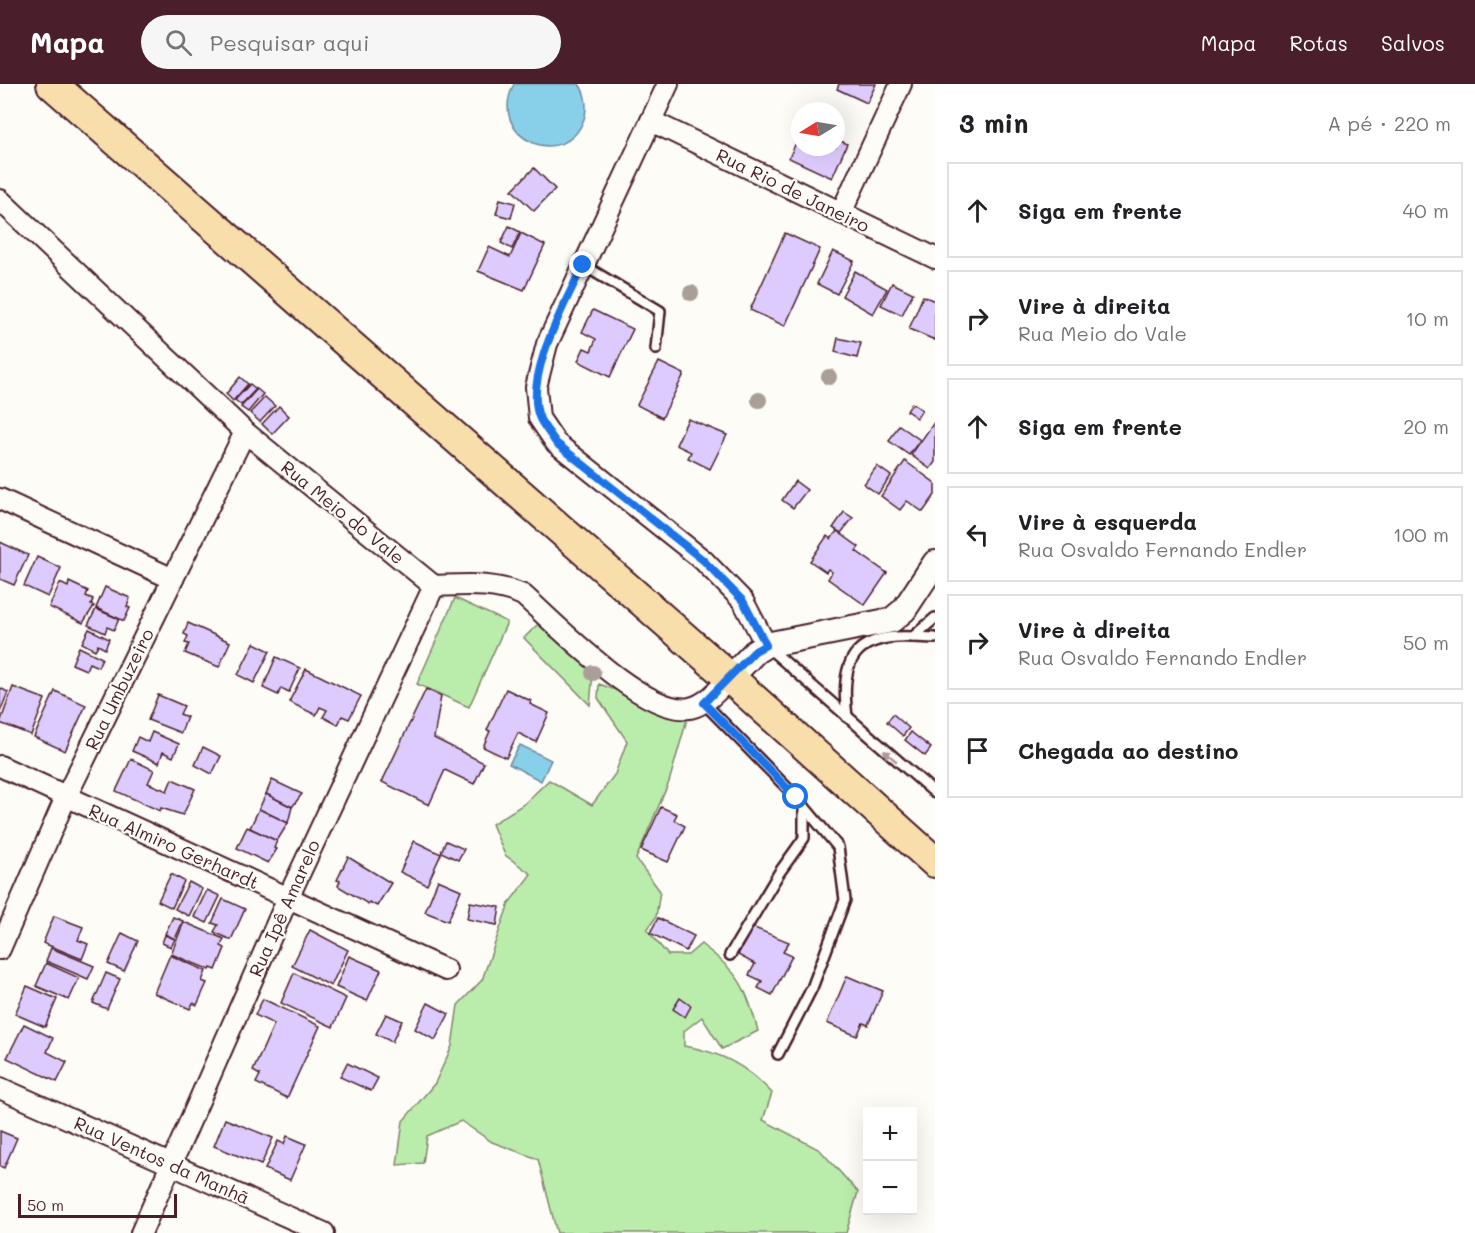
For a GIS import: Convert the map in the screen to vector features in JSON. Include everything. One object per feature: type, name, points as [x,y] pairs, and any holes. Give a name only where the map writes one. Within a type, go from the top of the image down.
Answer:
[{"type":"main road","points":[[52,84],[730,678],[935,862]]},
{"type":"street","points":[[668,84],[547,344],[536,387],[539,418],[556,443],[711,568],[743,601],[766,645]]},
{"type":"street","points":[[841,213],[901,84]]},
{"type":"street","name":"Rua Rio de Janeiro","points":[[651,122],[935,258]]},
{"type":"street","name":"Rua Meio do Vale","points":[[0,200],[245,432],[434,586]]},
{"type":"street","name":"Rua Umbuzeiro","points":[[0,949],[66,797],[245,432]]},
{"type":"street","points":[[0,499],[172,579]]},
{"type":"street","points":[[434,586],[487,584],[505,587],[523,595],[624,683],[656,702],[675,708],[689,708],[704,703],[755,651],[766,645],[892,620],[904,610],[935,563]]},
{"type":"street","name":"Rua Ipê Amarelo","points":[[141,1233],[288,898],[434,586]]},
{"type":"street","name":"Rua Almiro Gerhardt","points":[[0,766],[446,970]]},
{"type":"street","name":"Rua Ventos da Manhã","points":[[0,1088],[324,1233]]},
{"type":"lane","points":[[583,265],[660,311],[656,349]]},
{"type":"lane","points":[[913,637],[935,618]]},
{"type":"lane","points":[[847,717],[843,691],[846,668],[856,653],[872,641],[886,636],[935,638]]},
{"type":"lane","points":[[766,645],[935,793]]},
{"type":"lane","points":[[704,703],[804,806],[837,847],[845,900],[812,988],[778,1054]]},
{"type":"lane","points":[[730,955],[779,873],[804,838],[804,806]]},
{"type":"green space","points":[[455,598],[507,622],[469,707],[417,684]]},
{"type":"green space","points":[[541,621],[593,673],[590,705],[524,638]]},
{"type":"green space","points":[[599,684],[688,716],[669,782],[636,859],[660,891],[656,917],[647,930],[668,955],[688,955],[701,944],[724,963],[733,972],[745,991],[758,1031],[722,1049],[702,1017],[684,1031],[684,1046],[722,1056],[763,1083],[772,1093],[763,1120],[820,1150],[858,1192],[846,1233],[557,1233],[538,1159],[492,1142],[461,1121],[427,1136],[423,1163],[397,1165],[403,1121],[435,1083],[452,1046],[458,1005],[482,980],[509,903],[531,874],[505,855],[492,824],[524,804],[549,780],[592,805],[615,774],[627,741],[598,698]]},
{"type":"water","points":[[514,84],[579,84],[585,96],[586,110],[584,119],[574,135],[561,144],[546,146],[531,142],[519,133],[510,120],[508,103]]},
{"type":"water","points":[[520,745],[551,760],[541,781],[509,764]]},
{"type":"building","points":[[839,84],[876,84],[867,103],[837,89]]},
{"type":"building","points":[[791,154],[791,156],[842,156],[832,178],[789,158]]},
{"type":"building","points":[[534,168],[555,189],[534,211],[512,190]]},
{"type":"building","points":[[500,199],[515,203],[511,218],[496,214]]},
{"type":"building","points":[[509,226],[520,232],[512,249],[501,243]]},
{"type":"building","points":[[521,233],[545,245],[524,290],[478,271],[489,247],[510,257]]},
{"type":"building","points":[[785,233],[820,249],[785,326],[750,310]]},
{"type":"building","points":[[833,251],[854,261],[837,294],[817,284]]},
{"type":"building","points":[[855,271],[887,289],[873,314],[842,296]]},
{"type":"building","points":[[892,283],[913,293],[902,315],[881,305]]},
{"type":"building","points":[[923,296],[935,301],[935,340],[909,329]]},
{"type":"building","points":[[593,310],[633,329],[610,377],[578,361],[584,348],[591,351],[596,339],[582,332]]},
{"type":"building","points":[[838,338],[861,343],[857,358],[835,352]]},
{"type":"building","points":[[659,362],[684,374],[662,418],[637,405]]},
{"type":"building","points":[[240,377],[248,384],[233,401],[226,394]]},
{"type":"building","points":[[250,384],[256,389],[241,405],[235,400]]},
{"type":"building","points":[[257,389],[263,394],[248,412],[241,407]]},
{"type":"building","points":[[265,397],[275,406],[260,422],[250,413]]},
{"type":"building","points":[[912,403],[922,410],[917,418],[907,411]]},
{"type":"building","points":[[279,406],[289,416],[272,434],[262,424]]},
{"type":"building","points":[[688,419],[727,435],[710,469],[688,458],[691,452],[676,445]]},
{"type":"building","points":[[935,421],[935,462],[930,469],[911,455]]},
{"type":"building","points":[[899,425],[920,440],[909,455],[889,441]]},
{"type":"building","points":[[905,461],[935,483],[935,495],[923,512],[907,501],[900,510],[881,496]]},
{"type":"building","points":[[877,466],[891,476],[878,494],[864,484]]},
{"type":"building","points":[[795,481],[807,490],[793,508],[782,500]]},
{"type":"building","points":[[844,512],[853,518],[841,533],[833,528]]},
{"type":"building","points":[[837,531],[859,547],[856,551],[887,573],[865,605],[828,579],[832,572],[828,569],[826,572],[810,561],[827,536],[831,539]]},
{"type":"building","points":[[0,542],[28,555],[14,585],[0,579]]},
{"type":"building","points":[[37,557],[61,568],[48,597],[24,586]]},
{"type":"building","points":[[69,582],[88,591],[86,596],[93,599],[91,605],[94,606],[83,623],[49,607],[60,583],[68,587]]},
{"type":"building","points":[[105,587],[130,598],[127,607],[130,608],[124,621],[96,608]]},
{"type":"building","points":[[96,609],[119,619],[114,630],[107,627],[105,633],[88,625]]},
{"type":"building","points":[[188,623],[230,642],[219,667],[185,653],[189,644],[185,643],[188,636],[184,634]]},
{"type":"building","points":[[89,629],[109,639],[105,649],[98,645],[95,650],[82,643]]},
{"type":"building","points":[[254,643],[270,651],[254,683],[238,675]]},
{"type":"building","points":[[79,647],[102,658],[98,667],[89,663],[86,670],[72,664]]},
{"type":"building","points":[[276,657],[300,668],[289,692],[281,688],[278,695],[263,688]]},
{"type":"building","points":[[306,669],[361,696],[349,719],[342,716],[338,725],[323,717],[327,710],[320,707],[316,715],[289,702]]},
{"type":"building","points":[[13,687],[45,699],[31,735],[0,723]]},
{"type":"building","points":[[0,688],[8,692],[0,712]]},
{"type":"building","points":[[426,689],[441,696],[434,738],[484,763],[474,784],[445,770],[429,805],[382,782]]},
{"type":"building","points":[[506,689],[549,713],[536,742],[518,733],[506,758],[483,747],[490,731],[487,730]]},
{"type":"building","points":[[55,691],[86,705],[65,751],[34,737]]},
{"type":"building","points":[[158,695],[184,706],[180,714],[187,717],[181,733],[148,720]]},
{"type":"building","points":[[893,714],[909,728],[903,736],[887,722]]},
{"type":"building","points":[[152,732],[179,744],[173,757],[163,752],[159,763],[132,751],[138,737],[148,742]]},
{"type":"building","points":[[911,732],[931,748],[925,756],[905,740]]},
{"type":"building","points":[[203,747],[221,756],[212,774],[195,765]]},
{"type":"building","points":[[131,759],[154,770],[148,783],[167,791],[172,779],[195,789],[183,815],[161,808],[160,811],[116,791]]},
{"type":"building","points":[[272,780],[302,794],[292,807],[266,794]]},
{"type":"building","points":[[266,794],[292,807],[288,823],[259,809]]},
{"type":"building","points":[[661,807],[677,814],[674,820],[685,826],[668,862],[641,850]]},
{"type":"building","points":[[259,809],[288,823],[277,841],[250,828]]},
{"type":"building","points":[[247,827],[277,841],[274,848],[277,849],[268,863],[237,848]]},
{"type":"building","points":[[414,841],[441,854],[427,885],[400,872]]},
{"type":"building","points":[[446,841],[464,849],[458,860],[441,852]]},
{"type":"building","points":[[348,857],[391,883],[377,906],[369,902],[368,904],[338,886],[340,881],[337,880]]},
{"type":"building","points":[[171,874],[184,881],[172,908],[158,901]]},
{"type":"building","points":[[438,880],[461,890],[448,921],[425,912]]},
{"type":"building","points":[[189,882],[202,889],[189,916],[175,909]]},
{"type":"building","points":[[207,890],[220,896],[207,923],[194,917]]},
{"type":"building","points":[[223,899],[245,909],[231,940],[214,932],[218,925],[212,923]]},
{"type":"building","points":[[470,902],[500,907],[497,925],[467,919]]},
{"type":"building","points":[[54,916],[83,927],[78,940],[88,944],[82,959],[43,943]]},
{"type":"building","points":[[173,917],[183,921],[175,939],[165,934]]},
{"type":"building","points":[[658,918],[694,936],[686,951],[650,933]]},
{"type":"building","points":[[184,922],[224,939],[221,946],[225,948],[216,970],[211,968],[210,970],[171,954]]},
{"type":"building","points":[[752,927],[789,942],[783,952],[792,956],[772,995],[758,988],[762,981],[749,975],[755,964],[738,955]]},
{"type":"building","points":[[310,930],[348,950],[331,986],[292,966]]},
{"type":"building","points":[[122,933],[138,941],[124,971],[108,964]]},
{"type":"building","points":[[165,935],[175,939],[171,947],[162,943]]},
{"type":"building","points":[[51,948],[94,966],[88,979],[46,961]]},
{"type":"building","points":[[170,955],[206,971],[202,981],[207,983],[197,1005],[193,1003],[190,1009],[154,993]]},
{"type":"building","points":[[349,956],[381,970],[367,1001],[336,987]]},
{"type":"building","points":[[46,963],[79,978],[69,1000],[36,986]]},
{"type":"building","points":[[106,973],[120,979],[107,1009],[93,1003]]},
{"type":"building","points":[[294,973],[346,998],[333,1027],[281,1003]]},
{"type":"building","points":[[847,976],[883,991],[868,1025],[863,1023],[857,1036],[827,1023]]},
{"type":"building","points":[[27,986],[57,999],[45,1027],[15,1014]]},
{"type":"building","points":[[680,998],[691,1006],[685,1017],[673,1009]]},
{"type":"building","points":[[263,999],[320,1026],[287,1098],[256,1083],[260,1075],[253,1071],[274,1024],[255,1015]]},
{"type":"building","points":[[428,1003],[449,1014],[435,1040],[415,1029]]},
{"type":"building","points":[[386,1014],[402,1021],[392,1042],[376,1034]]},
{"type":"building","points":[[24,1024],[53,1038],[47,1052],[67,1062],[57,1082],[7,1058]]},
{"type":"building","points":[[347,1063],[378,1078],[371,1091],[340,1077]]},
{"type":"building","points":[[225,1119],[273,1138],[261,1165],[214,1146]]},
{"type":"building","points":[[0,1131],[17,1138],[4,1168],[0,1166]]},
{"type":"building","points":[[287,1136],[306,1144],[290,1180],[265,1169],[278,1141],[284,1144]]},
{"type":"route","points":[[583,265],[547,344],[536,387],[539,418],[556,443],[703,560],[743,601],[766,645],[755,651],[704,703],[796,797]]}]
